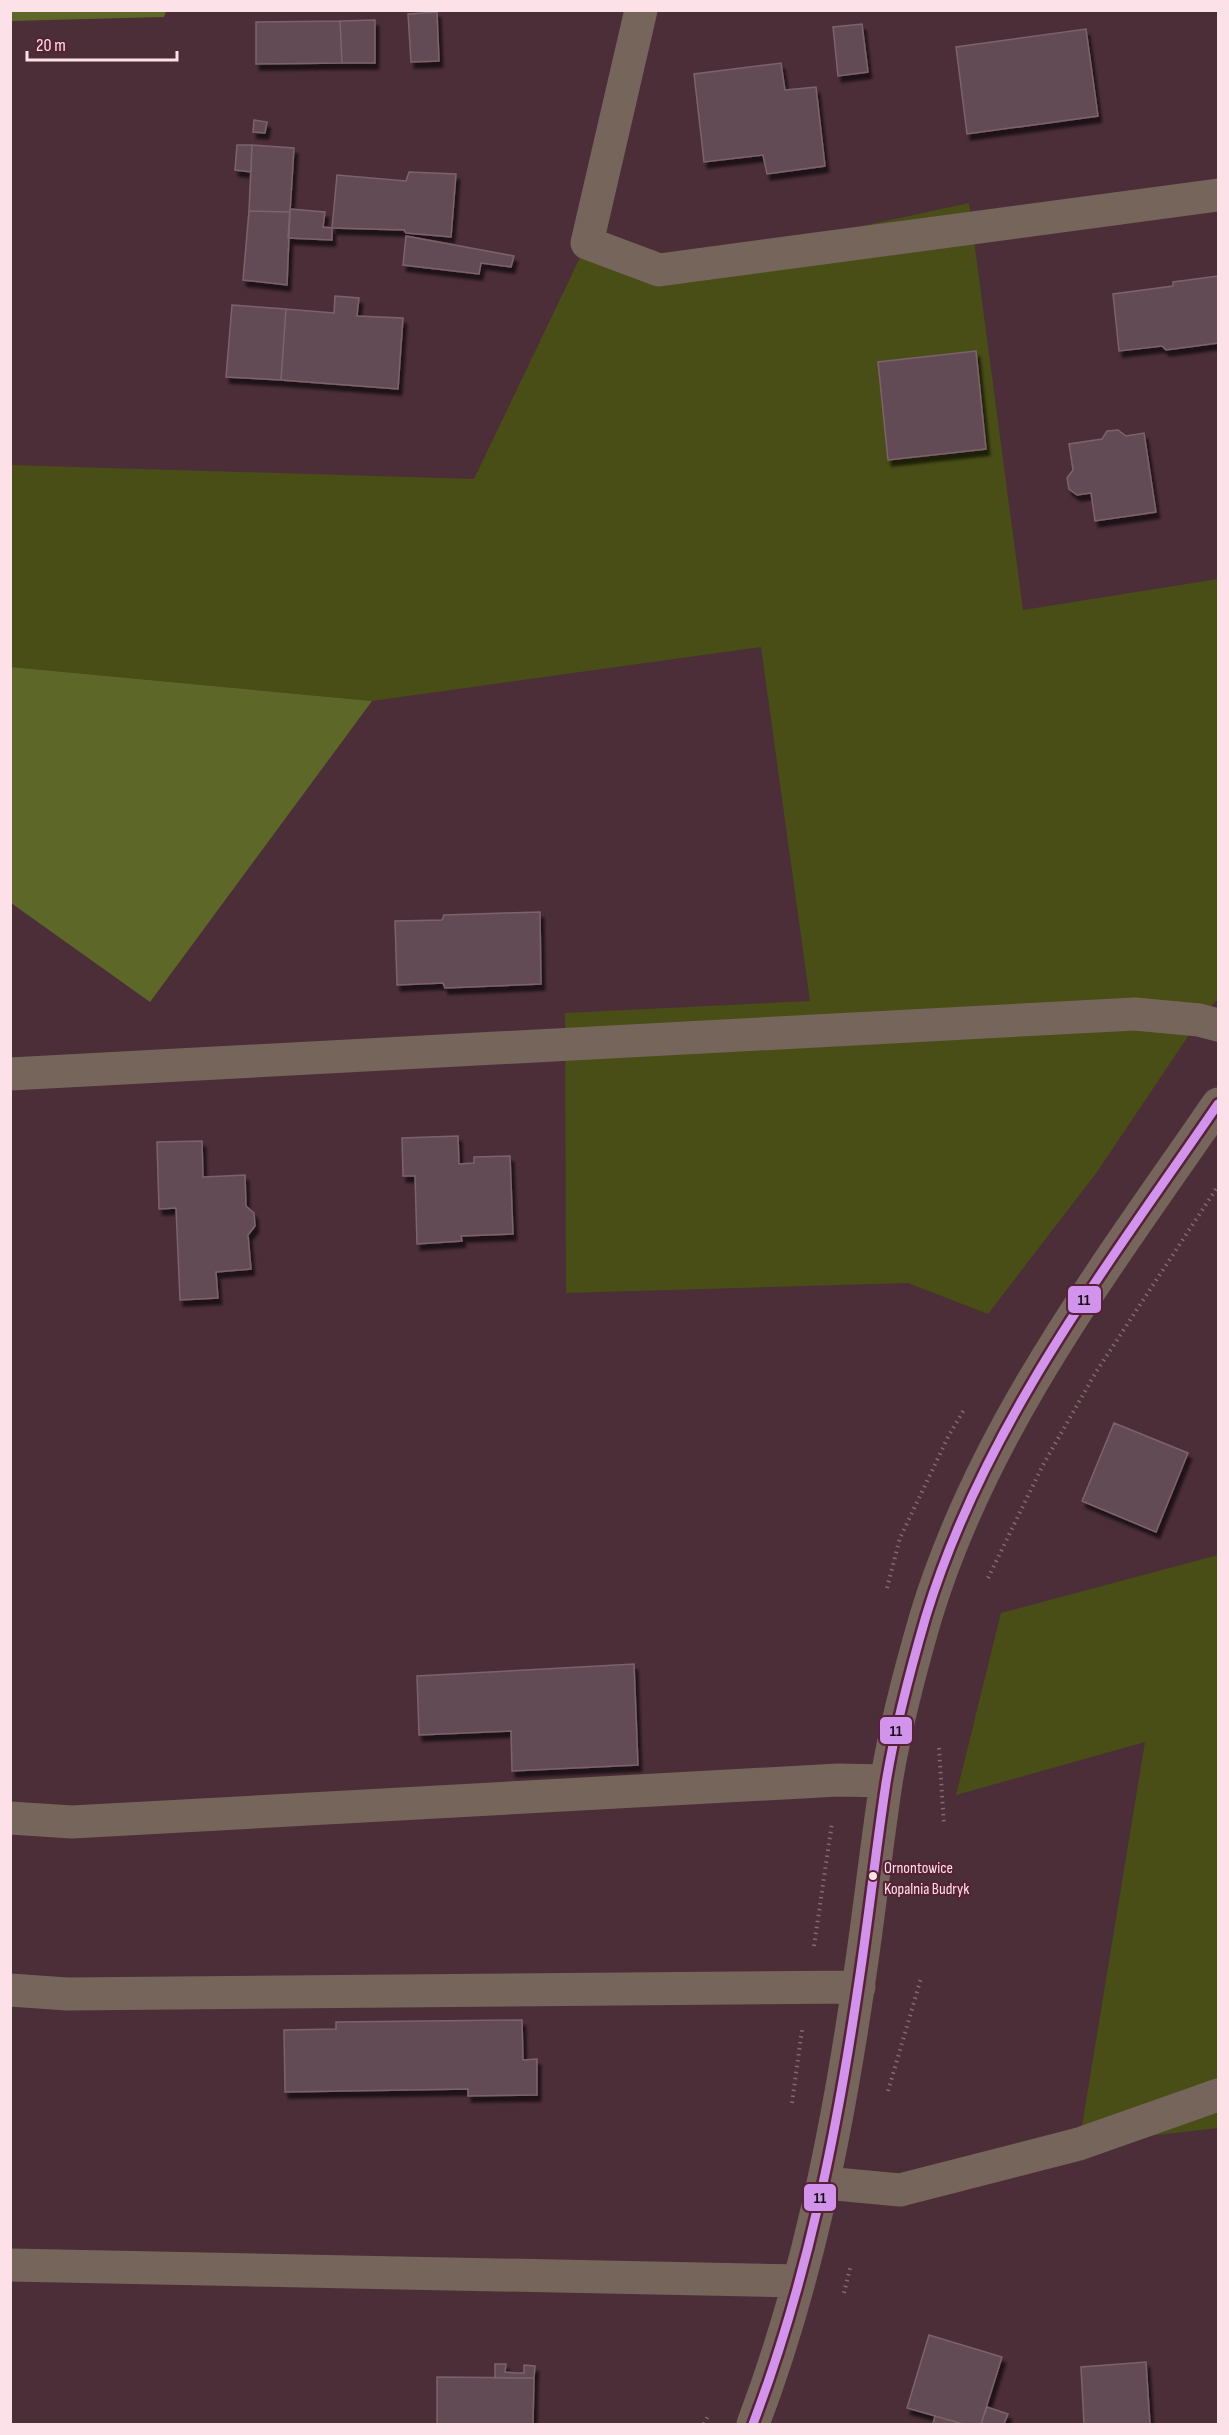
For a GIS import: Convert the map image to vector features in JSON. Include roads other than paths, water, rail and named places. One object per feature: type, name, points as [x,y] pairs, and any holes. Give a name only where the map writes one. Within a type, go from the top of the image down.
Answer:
[{"type":"street","points":[[641,10],[587,243],[659,270],[1218,195]]},
{"type":"street","points":[[10,1074],[1135,1014],[1199,1020],[1218,1025]]},
{"type":"street","points":[[753,2424],[776,2363],[825,2183],[859,1987],[886,1781],[908,1681],[927,1612],[981,1476],[1043,1363],[1218,1104]]},
{"type":"street","points":[[10,1818],[72,1822],[826,1781],[886,1781]]},
{"type":"street","points":[[10,1990],[67,1994],[859,1987]]},
{"type":"street","points":[[825,2183],[900,2190],[1079,2144],[1218,2095]]},
{"type":"street","points":[[10,2265],[799,2281]]},
{"type":"place","name":"Ornontowice Kopalnia Budryk","points":[[873,1876]]}]
